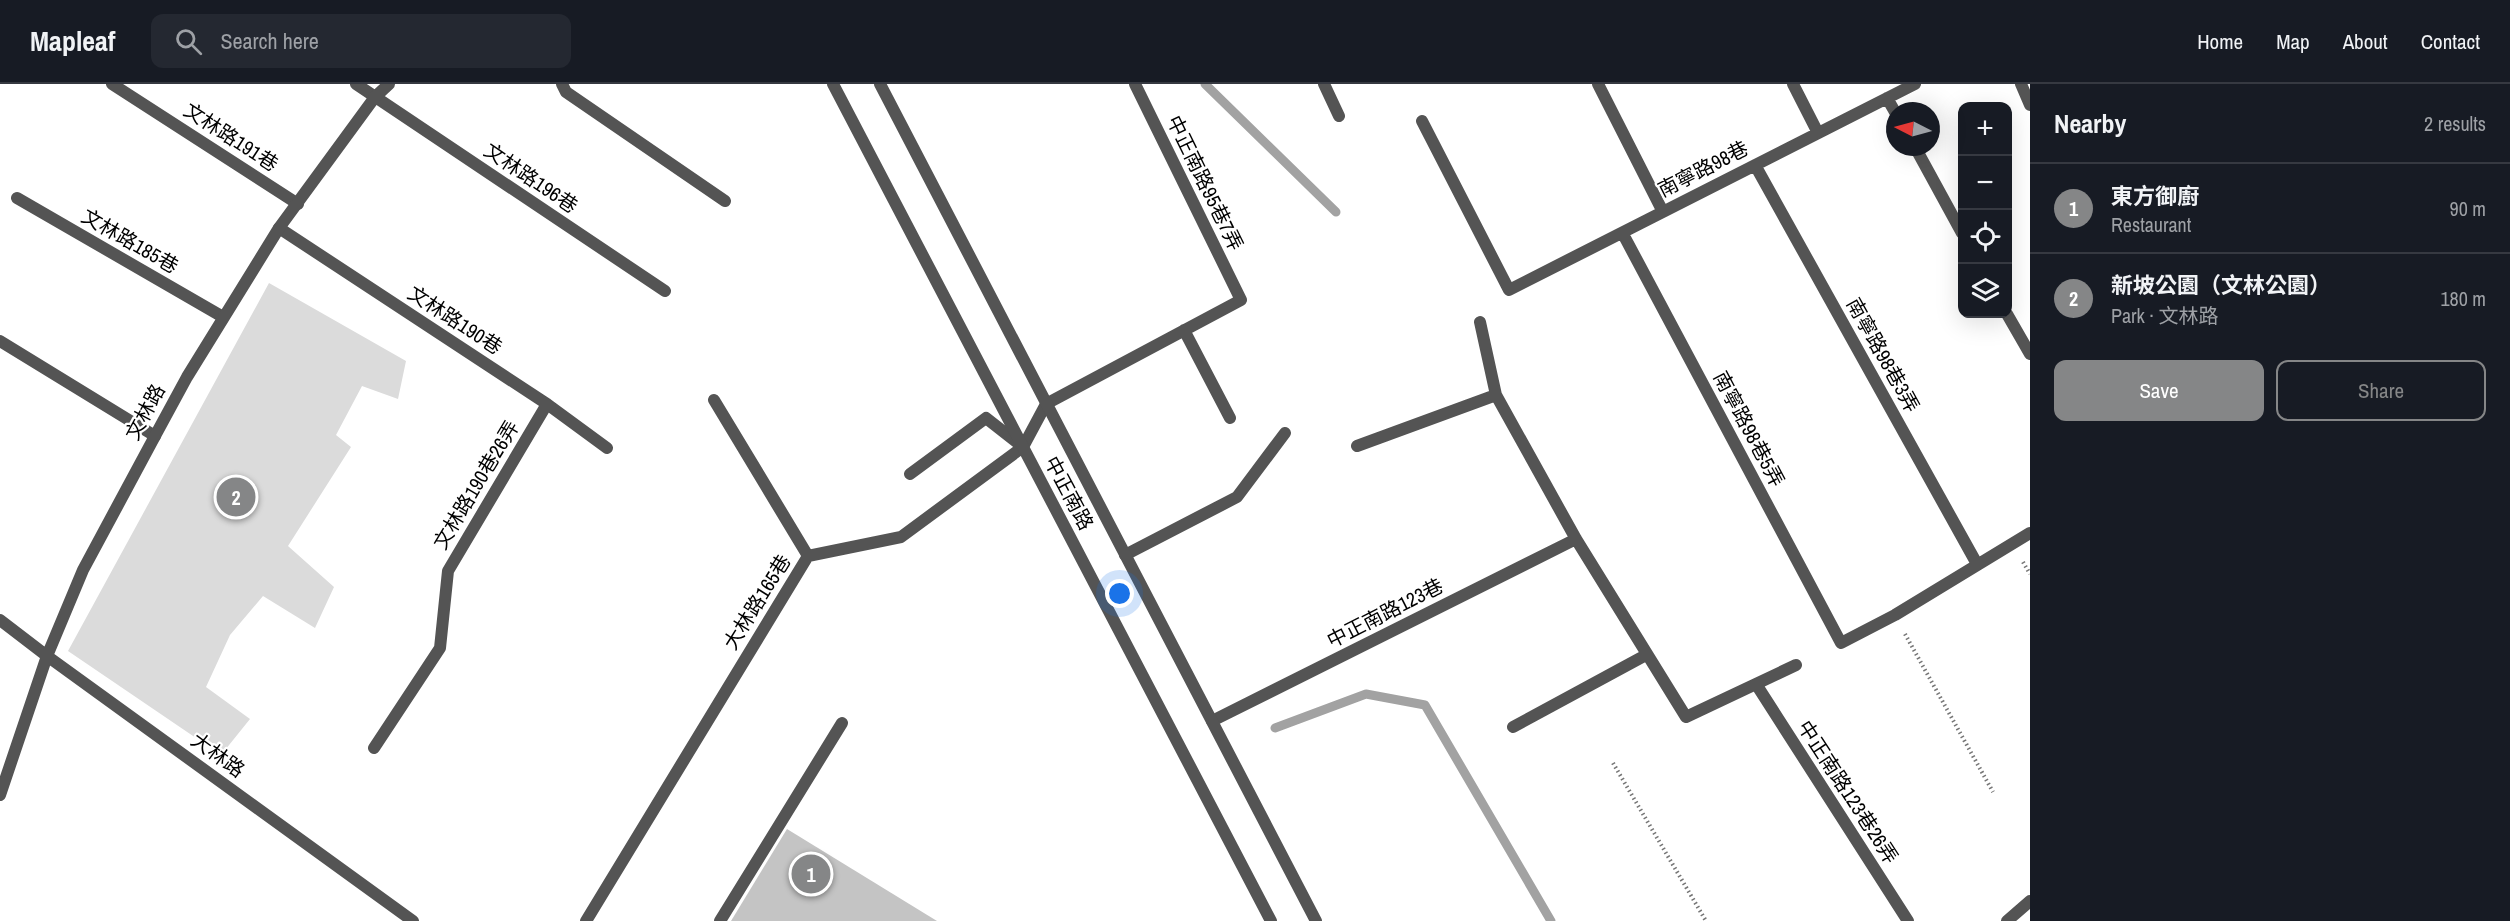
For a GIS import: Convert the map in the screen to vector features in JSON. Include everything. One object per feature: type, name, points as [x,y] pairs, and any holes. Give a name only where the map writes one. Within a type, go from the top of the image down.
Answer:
[{"type":"street","name":"文林路191巷","points":[[112,84],[298,204]]},
{"type":"street","name":"文林路196巷","points":[[356,84],[665,291]]},
{"type":"street","name":"文林路","points":[[0,795],[47,656],[83,570],[154,436],[223,317],[279,228],[375,97],[389,84]]},
{"type":"street","points":[[562,84],[566,92],[725,201]]},
{"type":"street","name":"中正南路","points":[[833,84],[1271,921]]},
{"type":"street","name":"中正南路","points":[[879,84],[1316,921]]},
{"type":"street","name":"中正南路95巷7弄","points":[[1135,84],[1241,300],[1184,330]]},
{"type":"street","points":[[1324,84],[1339,116]]},
{"type":"street","points":[[1598,84],[1663,212]]},
{"type":"street","points":[[1793,84],[1818,133]]},
{"type":"street","name":"南寧路98巷","points":[[1422,121],[1509,290],[1915,84]]},
{"type":"street","points":[[2021,84],[2030,105]]},
{"type":"street","points":[[1887,98],[1889,102]]},
{"type":"street","points":[[1920,156],[1958,226]]},
{"type":"street","name":"南寧路98巷3弄","points":[[1755,165],[1977,564]]},
{"type":"street","name":"文林路185巷","points":[[16,198],[223,317]]},
{"type":"street","name":"文林路190巷","points":[[279,228],[547,404],[607,448]]},
{"type":"street","name":"南寧路98巷5弄","points":[[1623,234],[1841,643],[1895,615]]},
{"type":"street","points":[[2009,318],[2030,354]]},
{"type":"street","points":[[1480,322],[1496,395],[1576,539],[1686,717],[1796,665]]},
{"type":"street","points":[[1046,404],[1184,330],[1230,418]]},
{"type":"street","points":[[0,341],[154,436]]},
{"type":"street","points":[[1357,446],[1496,395]]},
{"type":"street","points":[[714,400],[808,556]]},
{"type":"street","name":"文林路190巷26弄","points":[[374,748],[440,648],[448,571],[547,404]]},
{"type":"street","name":"大林路165巷","points":[[586,921],[808,556],[901,537],[1023,447],[1046,404]]},
{"type":"street","points":[[910,474],[986,418],[1023,447]]},
{"type":"street","points":[[1125,555],[1237,497],[1285,433]]},
{"type":"street","points":[[1895,615],[2030,532]]},
{"type":"street","name":"中正南路123巷","points":[[1212,721],[1576,539]]},
{"type":"street","name":"大林路","points":[[0,620],[413,921]]},
{"type":"street","points":[[1513,727],[1646,655]]},
{"type":"street","name":"中正南路123巷26弄","points":[[1756,684],[1908,921]]},
{"type":"street","points":[[720,921],[842,723]]},
{"type":"street","points":[[2007,921],[2030,901]]},
{"type":"path","points":[[1895,615],[1993,792]]},
{"type":"path","points":[[1613,763],[1706,921]]},
{"type":"shaded area","points":[[269,283],[406,361],[398,399],[362,386],[336,435],[351,447],[288,546],[334,587],[315,628],[263,596],[230,635],[206,687],[250,719],[221,755],[68,651]]},
{"type":"building","points":[[787,829],[937,921],[731,921]]},
{"type":"waterway","points":[[1205,84],[1336,212]]},
{"type":"waterway","points":[[1275,728],[1366,694],[1425,705],[1551,921]]},
{"type":"place","name":"新坡公園（文林公園）","points":[[236,497]]},
{"type":"place","name":"東方御廚","points":[[811,874]]}]
